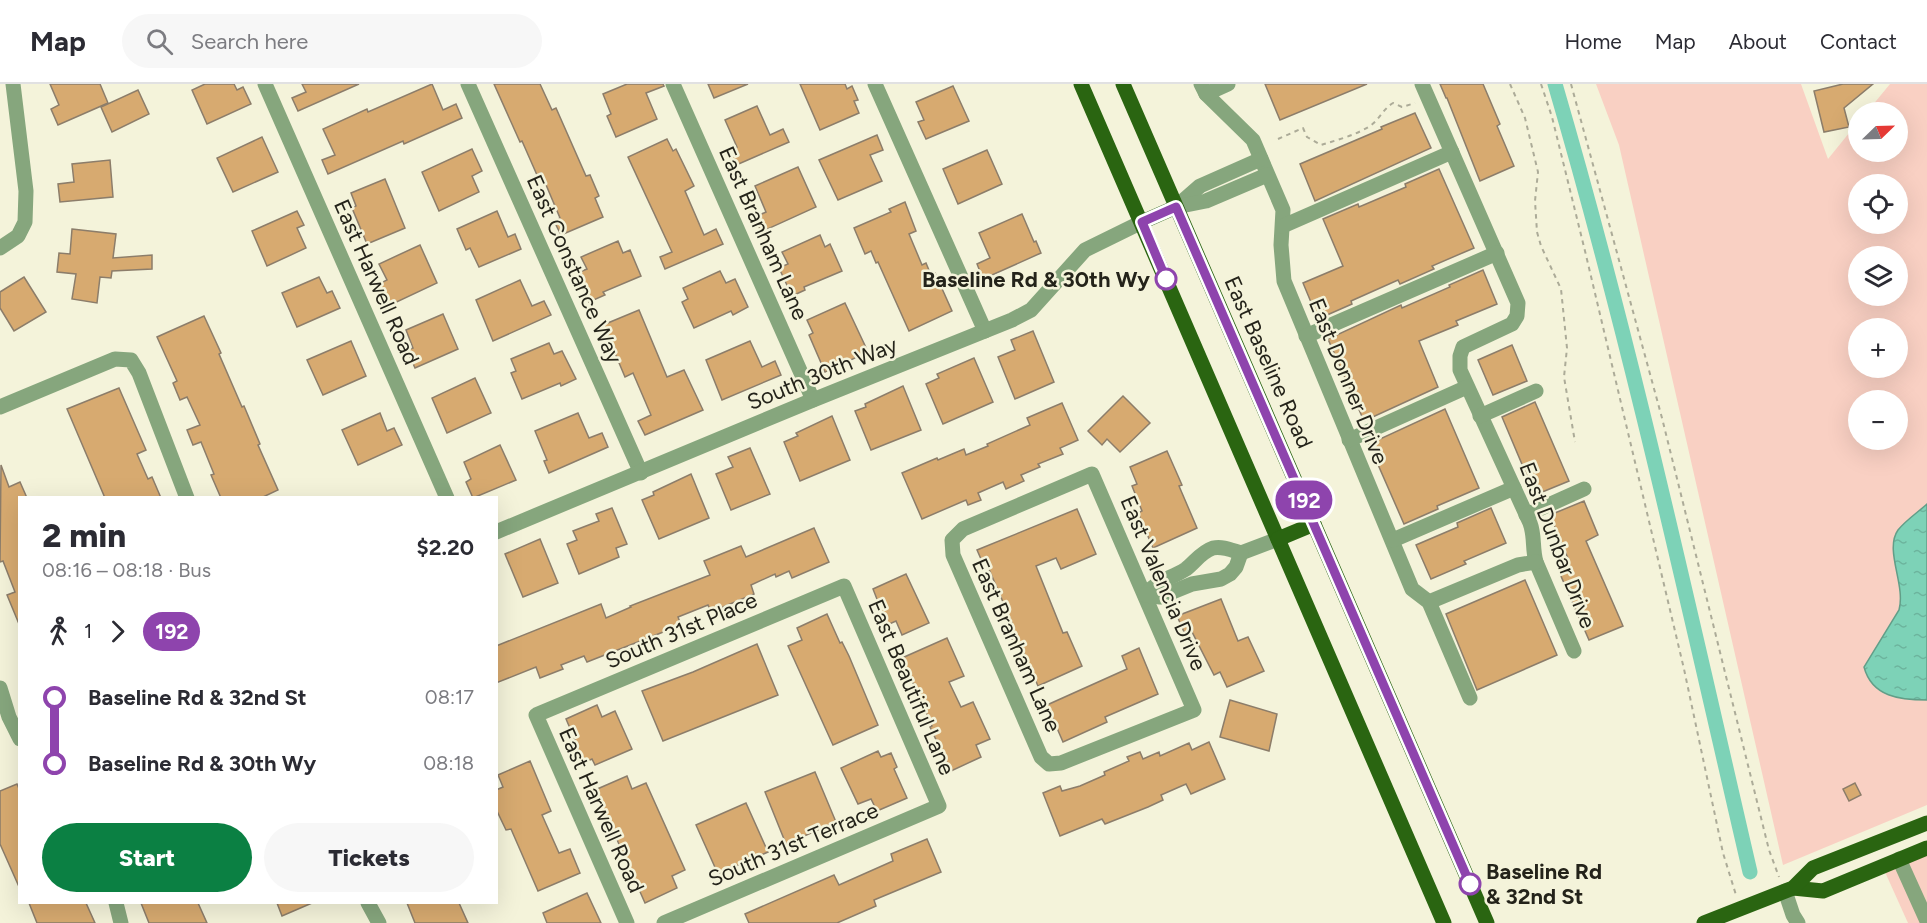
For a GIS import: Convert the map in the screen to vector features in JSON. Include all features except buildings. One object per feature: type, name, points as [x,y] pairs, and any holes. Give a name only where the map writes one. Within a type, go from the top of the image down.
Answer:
[{"type":"main road","points":[[1081,84],[1444,923]]},
{"type":"main road","name":"East Baseline Road","points":[[1123,84],[1487,923]]},
{"type":"main road","points":[[1142,222],[1176,207]]},
{"type":"main road","points":[[1278,539],[1314,524]]},
{"type":"main road","points":[[1711,922],[1785,891],[1813,868],[1927,823]]},
{"type":"main road","points":[[1785,891],[1822,891],[1927,848]]},
{"type":"street","points":[[0,248],[18,236],[25,222],[26,191],[13,84]]},
{"type":"street","name":"East Harwell Road","points":[[265,84],[446,496]]},
{"type":"street","name":"East Constance Way","points":[[468,84],[641,473]]},
{"type":"street","name":"East Branham Lane","points":[[673,84],[813,400]]},
{"type":"street","points":[[875,84],[985,331]]},
{"type":"street","points":[[1204,89],[1228,84]]},
{"type":"street","points":[[1306,336],[1497,253],[1422,84]]},
{"type":"street","name":"East Donner Drive","points":[[1204,89],[1252,140],[1283,210],[1281,245],[1284,281],[1412,589],[1429,602],[1470,698]]},
{"type":"street","points":[[1283,226],[1452,152]]},
{"type":"street","points":[[1176,207],[1200,186],[1260,159]]},
{"type":"street","points":[[1227,174],[1233,189]]},
{"type":"street","points":[[1176,207],[1206,201],[1267,175]]},
{"type":"street","name":"South 30th Way","points":[[498,531],[1012,320],[1031,310],[1085,250],[1142,222]]},
{"type":"street","name":"East Dunbar Drive","points":[[1497,253],[1518,303],[1517,316],[1512,324],[1463,347],[1460,356],[1460,370],[1534,533],[1533,550],[1536,562],[1574,651]]},
{"type":"street","points":[[0,406],[115,359],[131,360],[140,372],[186,496]]},
{"type":"street","points":[[1349,440],[1467,387]]},
{"type":"street","points":[[1480,416],[1536,391]]},
{"type":"street","name":"East Valencia Drive","points":[[952,540],[963,529],[1092,474],[1194,710]]},
{"type":"street","points":[[1393,540],[1514,488]]},
{"type":"street","points":[[1526,515],[1584,489]]},
{"type":"street","points":[[1145,595],[1155,584],[1187,568],[1211,549],[1223,547],[1241,554],[1278,539]]},
{"type":"street","name":"East Branham Lane","points":[[952,540],[953,555],[1041,757],[1049,764],[1061,764],[1194,710]]},
{"type":"street","points":[[1145,595],[1160,597],[1191,584],[1221,579],[1236,567],[1241,554]]},
{"type":"street","points":[[1429,602],[1518,565],[1536,562]]},
{"type":"street","name":"South 31st Place","points":[[536,715],[844,586]]},
{"type":"street","name":"East Beautiful Lane","points":[[844,586],[939,806]]},
{"type":"street","points":[[0,688],[9,717],[18,735]]},
{"type":"street","name":"East Harwell Road","points":[[536,715],[627,923]]},
{"type":"street","name":"South 31st Terrace","points":[[664,923],[939,806]]},
{"type":"street","points":[[1899,860],[1927,921]]},
{"type":"street","points":[[1785,891],[1798,923]]},
{"type":"street","points":[[116,904],[121,923]]},
{"type":"street","points":[[369,904],[379,923]]},
{"type":"path","points":[[1510,84],[1525,118],[1538,172],[1534,201],[1537,232],[1561,290],[1567,348],[1564,377],[1575,442]]},
{"type":"path","points":[[1541,84],[1552,117],[1591,274],[1684,669],[1723,853],[1733,886]]},
{"type":"path","points":[[1571,84],[1662,418],[1769,850],[1776,869]]},
{"type":"path","points":[[1278,139],[1303,128],[1307,137],[1322,146],[1369,126],[1381,116],[1385,107],[1393,103],[1402,107],[1418,102]]},
{"type":"shaded area","points":[[1596,84],[1801,84],[1828,159],[1848,134],[1848,162],[1908,162],[1908,102],[1875,102],[1890,84],[1927,84],[1927,805],[1783,865],[1619,145]]},
{"type":"shaded area","points":[[1927,855],[1927,923],[1908,923],[1885,872]]},
{"type":"water","points":[[1927,504],[1927,700],[1907,699],[1880,691],[1873,685],[1864,667],[1899,610],[1900,590],[1894,558],[1894,538],[1901,526]]},
{"type":"waterway","points":[[1555,84],[1583,181],[1634,378],[1750,872]]},
{"type":"bus line","name":"192","points":[[1166,279],[1142,222],[1176,207],[1470,884]]},
{"type":"place","name":"Baseline Rd & 30th Wy","points":[[1166,279]]},
{"type":"place","name":"Baseline Rd & 32nd St","points":[[1470,884]]}]
